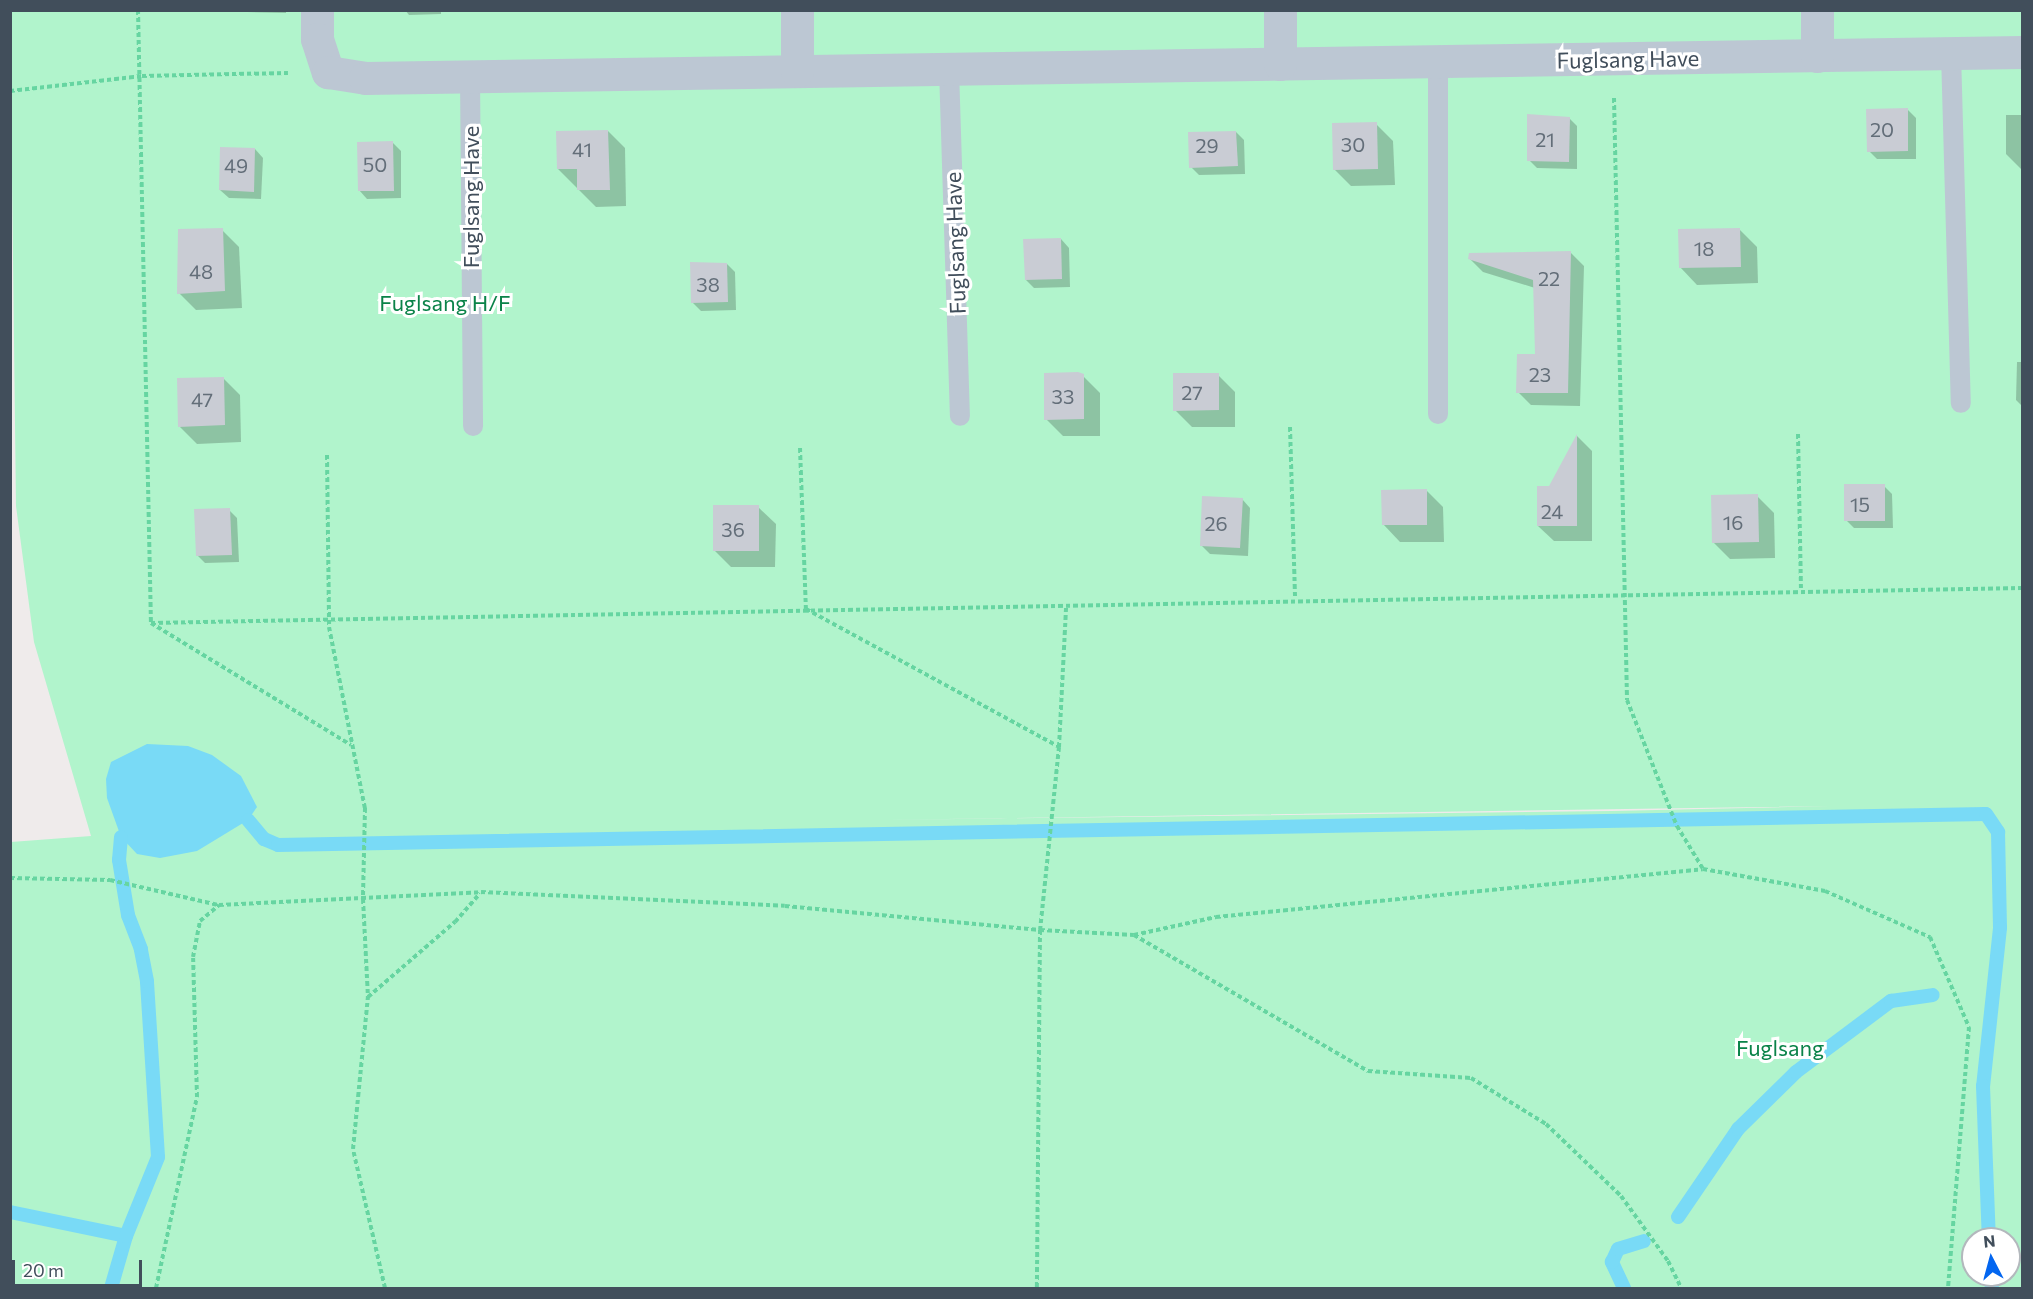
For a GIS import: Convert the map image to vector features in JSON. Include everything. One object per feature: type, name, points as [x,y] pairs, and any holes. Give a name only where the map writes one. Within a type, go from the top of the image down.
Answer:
[{"type":"street","points":[[317,10],[317,39],[328,72]]},
{"type":"street","points":[[797,10],[797,71]]},
{"type":"street","points":[[1280,10],[1280,64]]},
{"type":"street","points":[[1817,10],[1817,56]]},
{"type":"street","name":"Fuglsang Have","points":[[328,72],[365,78],[470,77],[2022,52]]},
{"type":"lane","points":[[1951,53],[1961,403]]},
{"type":"lane","points":[[1438,61],[1438,414]]},
{"type":"lane","name":"Fuglsang Have","points":[[949,69],[960,416]]},
{"type":"lane","name":"Fuglsang Have","points":[[470,77],[472,426]]},
{"type":"path","points":[[138,10],[142,76],[151,623]]},
{"type":"path","points":[[1614,59],[1623,595],[1627,700],[1677,826],[1703,869]]},
{"type":"path","points":[[10,91],[142,76],[328,72]]},
{"type":"path","points":[[1290,427],[1295,599]]},
{"type":"path","points":[[1798,434],[1801,591]]},
{"type":"path","points":[[800,448],[806,609]]},
{"type":"path","points":[[327,455],[330,621],[351,745],[365,808],[363,899],[368,997],[353,1149],[385,1288]]},
{"type":"path","points":[[151,623],[330,621],[806,609],[1066,608],[1295,599],[2022,588]]},
{"type":"path","points":[[1037,1288],[1040,930],[1059,747],[1066,608]]},
{"type":"path","points":[[806,609],[1059,747]]},
{"type":"path","points":[[151,623],[351,745]]},
{"type":"path","points":[[10,878],[110,880],[219,905],[481,892],[785,906],[1040,930],[1134,935],[1216,917],[1703,869],[1825,891],[1930,937],[1970,1028],[1948,1288]]},
{"type":"path","points":[[368,997],[455,922],[481,892]]},
{"type":"path","points":[[156,1288],[197,1097],[193,957],[200,921],[219,905]]},
{"type":"path","points":[[1134,935],[1368,1071],[1471,1078],[1546,1124],[1621,1196],[1668,1261],[1682,1288]]},
{"type":"green space","points":[[10,11],[2022,11],[2022,1288],[11,1288],[11,842],[91,836],[34,642],[16,506]],"holes":[[[1831,806],[1612,811],[876,820]]]},
{"type":"water","points":[[147,744],[188,746],[212,755],[241,776],[257,807],[248,820],[197,851],[160,858],[137,854],[121,837],[107,798],[106,779],[111,762]]},
{"type":"building","points":[[1908,108],[1908,151],[1867,152],[1866,109]]},
{"type":"building","points":[[1527,114],[1570,117],[1569,162],[1527,161]]},
{"type":"building","points":[[1377,122],[1378,169],[1333,170],[1332,123]]},
{"type":"building","points":[[608,130],[610,190],[577,190],[577,169],[557,169],[556,131]]},
{"type":"building","points":[[1236,131],[1238,166],[1189,168],[1188,132]]},
{"type":"building","points":[[393,141],[394,191],[358,191],[357,142]]},
{"type":"building","points":[[220,147],[255,148],[254,192],[219,190]]},
{"type":"building","points":[[223,228],[225,291],[177,294],[178,229]]},
{"type":"building","points":[[1740,228],[1741,267],[1679,268],[1678,229]]},
{"type":"building","points":[[1061,238],[1062,279],[1025,280],[1023,239]]},
{"type":"building","points":[[1571,251],[1568,393],[1516,393],[1517,354],[1535,354],[1533,280],[1468,259],[1469,253]]},
{"type":"building","points":[[690,262],[727,263],[728,302],[691,303]]},
{"type":"building","points":[[1078,372],[1084,374],[1084,419],[1044,420],[1044,373]]},
{"type":"building","points":[[1173,373],[1219,373],[1219,410],[1173,411]]},
{"type":"building","points":[[224,377],[225,425],[178,427],[177,378]]},
{"type":"building","points":[[1577,434],[1577,526],[1537,526],[1537,486],[1549,486]]},
{"type":"building","points":[[1844,484],[1885,484],[1885,521],[1844,521]]},
{"type":"building","points":[[1427,489],[1427,525],[1382,525],[1381,490]]},
{"type":"building","points":[[1758,494],[1759,542],[1712,543],[1711,495]]},
{"type":"building","points":[[1202,496],[1243,498],[1240,548],[1200,546]]},
{"type":"building","points":[[713,505],[759,505],[759,551],[713,551]]},
{"type":"building","points":[[230,508],[232,555],[196,556],[194,509]]},
{"type":"waterway","points":[[248,820],[264,839],[278,845],[1986,814],[1998,832],[2000,928],[1983,1086],[1989,1227]]},
{"type":"waterway","points":[[111,1288],[126,1236],[158,1157],[147,981],[141,949],[128,915],[119,860],[121,837]]},
{"type":"waterway","points":[[1678,1217],[1738,1129],[1796,1072],[1891,1001],[1933,995]]},
{"type":"waterway","points":[[10,1212],[126,1236]]},
{"type":"waterway","points":[[1624,1288],[1612,1262],[1618,1249],[1644,1241]]},
{"type":"park label","name":"Fuglsang H/F","points":[[445,303]]},
{"type":"park label","name":"Fuglsang","points":[[1780,1048]]}]
